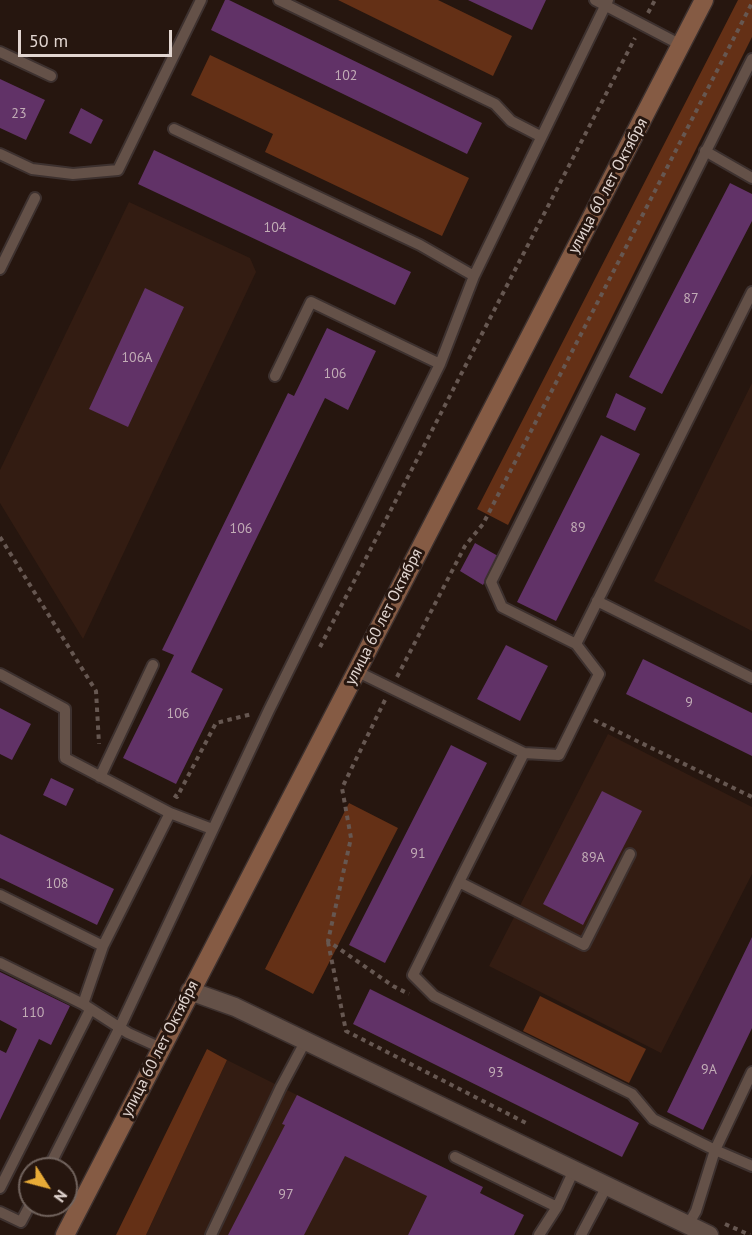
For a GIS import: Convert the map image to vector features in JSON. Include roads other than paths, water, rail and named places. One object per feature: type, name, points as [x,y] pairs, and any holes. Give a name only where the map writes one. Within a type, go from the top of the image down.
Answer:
[{"type":"main road","name":"улица 60 лет Октября","points":[[65,1235],[704,0]]},
{"type":"street","points":[[190,991],[235,1007],[607,1186],[692,1218],[709,1235]]},
{"type":"lane","points":[[0,154],[32,169],[73,174],[118,170],[201,0]]},
{"type":"lane","points":[[279,0],[495,104],[511,121],[540,136]]},
{"type":"lane","points":[[54,1157],[120,1027],[212,829],[440,364],[474,276],[603,2],[681,45]]},
{"type":"lane","points":[[0,52],[51,76]]},
{"type":"lane","points":[[356,671],[524,753],[559,756],[599,674],[576,644],[502,607],[491,582],[752,59]]},
{"type":"lane","points":[[174,129],[420,245],[474,276]]},
{"type":"lane","points":[[705,151],[752,178]]},
{"type":"lane","points":[[0,268],[35,198]]},
{"type":"lane","points":[[576,644],[752,292]]},
{"type":"lane","points":[[274,376],[311,302],[440,364]]},
{"type":"lane","points":[[597,601],[752,678]]},
{"type":"lane","points":[[100,777],[153,664]]},
{"type":"lane","points":[[0,674],[65,709],[65,758],[170,813],[212,829]]},
{"type":"lane","points":[[524,753],[413,975],[434,996],[632,1094],[653,1119],[752,1166]]},
{"type":"lane","points":[[0,1188],[87,1007],[103,946],[170,813]]},
{"type":"lane","points":[[459,882],[584,945],[630,854]]},
{"type":"lane","points":[[0,896],[103,946]]},
{"type":"lane","points":[[0,963],[87,1007],[160,1048]]},
{"type":"lane","points":[[211,1235],[281,1086],[305,1042]]},
{"type":"lane","points":[[692,1218],[715,1150],[752,1072]]},
{"type":"lane","points":[[455,1157],[556,1207]]},
{"type":"lane","points":[[539,1235],[574,1170]]},
{"type":"lane","points":[[581,1235],[607,1186]]},
{"type":"lane","points":[[0,1212],[21,1222],[24,1217]]}]
